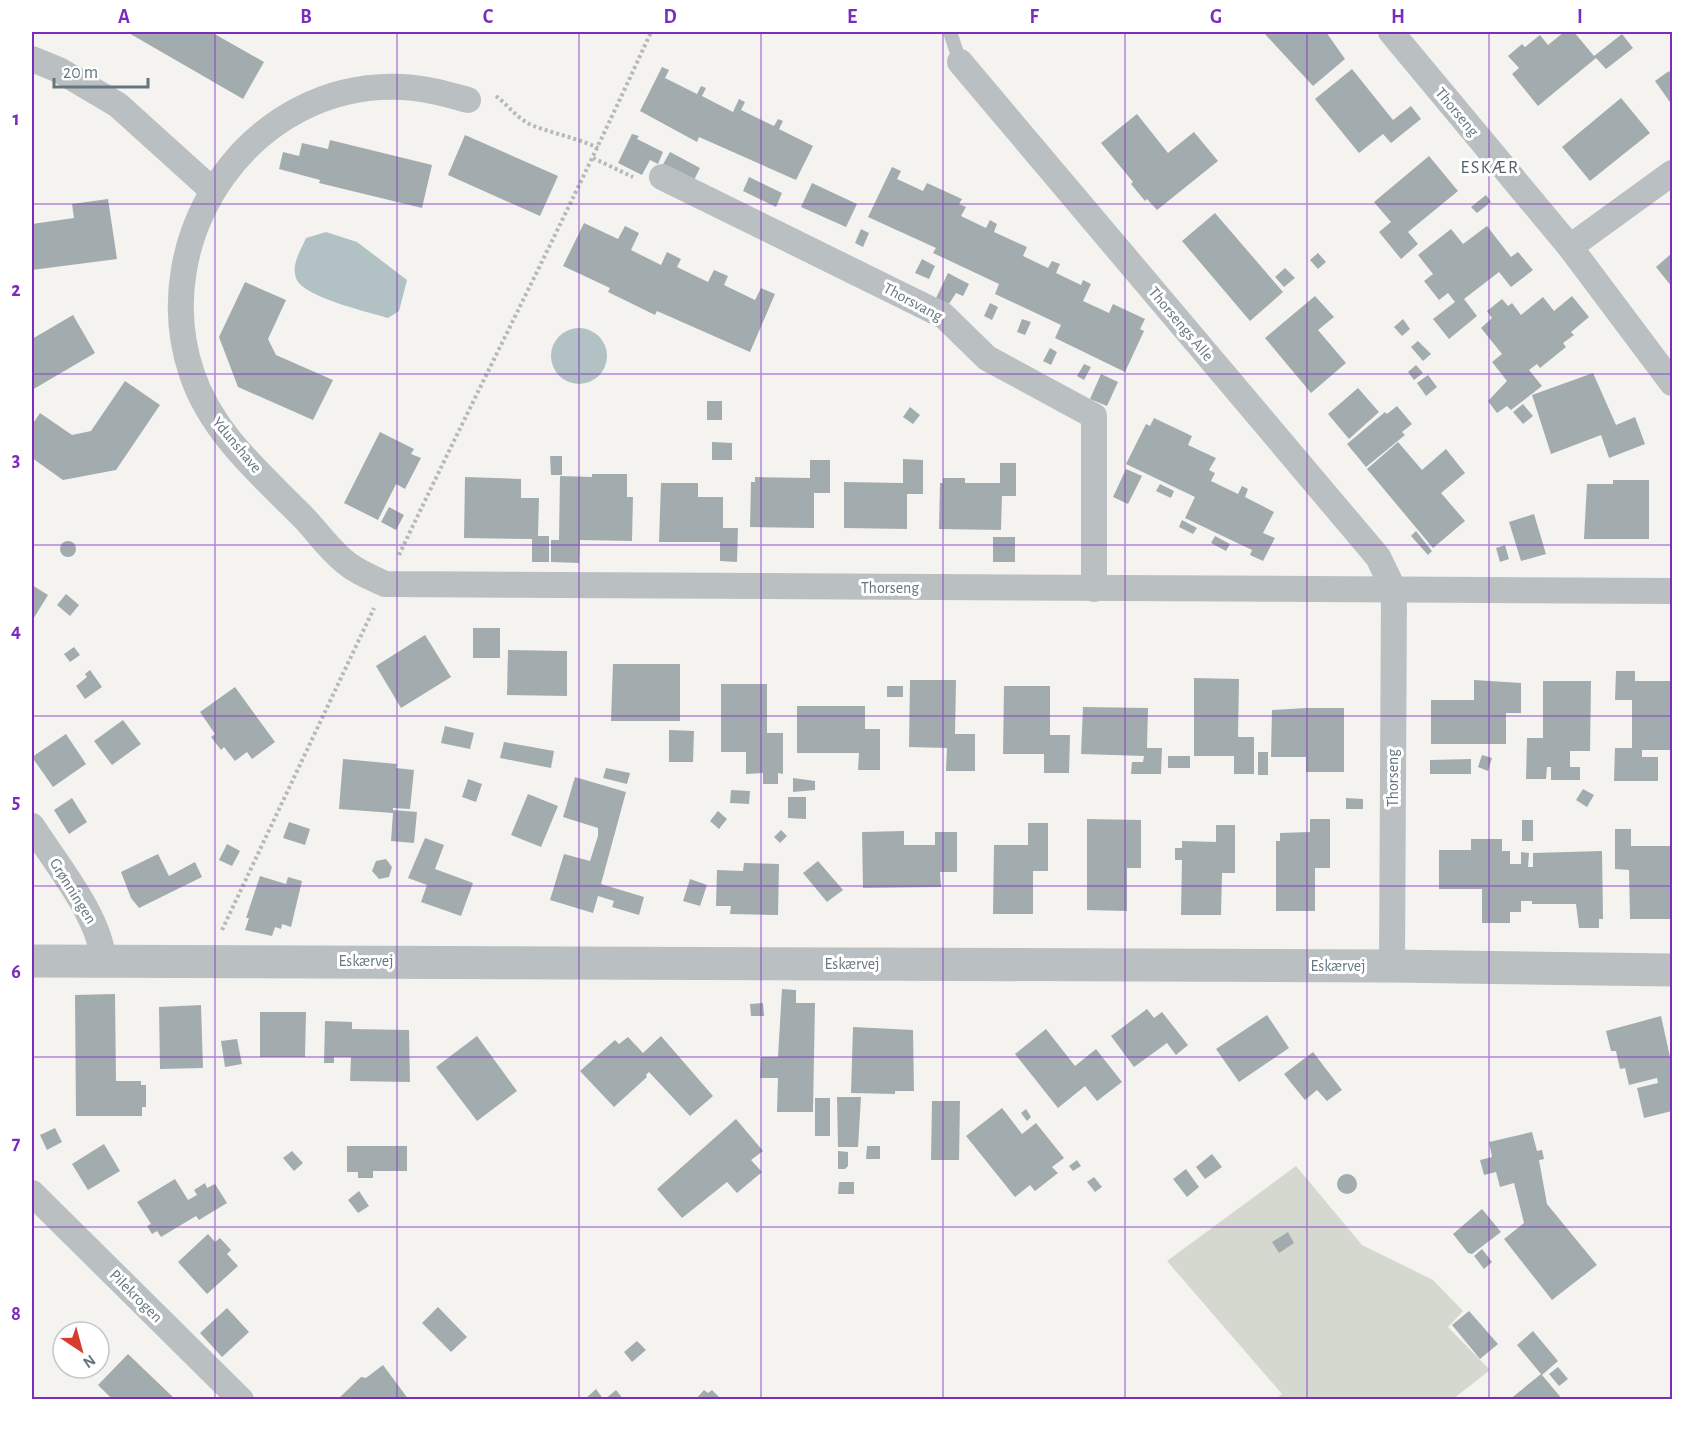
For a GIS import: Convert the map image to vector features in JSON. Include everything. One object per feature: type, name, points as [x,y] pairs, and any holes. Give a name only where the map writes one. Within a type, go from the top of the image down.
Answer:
[{"type":"street","name":"Thorseng","points":[[1391,32],[1570,247],[1672,383]]},
{"type":"street","points":[[32,58],[59,70],[118,105],[212,190]]},
{"type":"street","name":"Thorsengs Alle","points":[[960,62],[1378,557],[1394,590]]},
{"type":"street","name":"Ydunshave","points":[[390,574],[348,565],[229,441],[208,409],[192,375],[183,337],[180,299],[184,261],[195,224],[212,190],[234,160],[261,135],[293,114],[327,99],[363,90],[400,87],[437,91],[468,100]]},
{"type":"street","points":[[1570,247],[1672,173]]},
{"type":"street","name":"Thorsvang","points":[[662,177],[944,316],[987,358],[1094,416],[1094,589]]},
{"type":"street","name":"Thorseng","points":[[390,574],[1094,589],[1672,591]]},
{"type":"street","name":"Thorseng","points":[[1392,966],[1394,590]]},
{"type":"street","name":"Grønningen","points":[[32,826],[94,924],[103,944],[103,961]]},
{"type":"street","name":"Eskærvej","points":[[32,961],[1392,966],[1672,970]]},
{"type":"street","name":"Pilekrogen","points":[[32,1193],[241,1400]]},
{"type":"lane","points":[[950,32],[960,62]]},
{"type":"path","points":[[218,960],[218,938],[476,392],[598,148],[651,32]]},
{"type":"path","points":[[468,100],[475,93],[490,92],[512,113],[534,126],[554,130],[598,148]]},
{"type":"path","points":[[593,158],[636,179]]},
{"type":"shaded area","points":[[326,232],[357,242],[407,280],[399,311],[388,318],[323,297],[301,285],[295,273],[297,257],[306,238]]},
{"type":"shaded area","points":[[574,328],[584,328],[599,336],[605,345],[607,356],[605,367],[599,376],[584,384],[574,384],[563,379],[556,372],[551,361],[551,351],[556,340],[563,333]]},
{"type":"shaded area","points":[[1296,1166],[1362,1245],[1433,1280],[1463,1311],[1448,1327],[1490,1370],[1453,1399],[1276,1399],[1282,1394],[1167,1261]]},
{"type":"building","points":[[127,32],[211,32],[264,62],[243,99]]},
{"type":"building","points":[[1263,32],[1326,32],[1345,59],[1313,86]]},
{"type":"building","points":[[1564,32],[1574,32],[1594,56],[1622,34],[1633,48],[1606,69],[1596,58],[1538,106],[1512,74],[1519,68],[1508,56],[1522,44],[1525,47],[1540,35],[1548,45]]},
{"type":"building","points":[[662,67],[669,70],[665,78],[697,94],[701,86],[706,88],[702,96],[733,112],[739,99],[745,102],[741,110],[774,126],[778,119],[783,121],[779,129],[813,146],[796,180],[699,137],[697,142],[640,111]]},
{"type":"building","points":[[1352,69],[1393,120],[1411,106],[1421,119],[1391,143],[1383,134],[1359,153],[1315,99]]},
{"type":"building","points":[[1669,71],[1672,76],[1672,105],[1655,81]]},
{"type":"building","points":[[1621,98],[1650,133],[1590,181],[1562,147]]},
{"type":"building","points":[[1137,114],[1168,153],[1194,132],[1218,161],[1157,210],[1147,199],[1145,201],[1131,184],[1133,182],[1101,143]]},
{"type":"building","points":[[632,134],[639,136],[637,139],[663,152],[658,164],[650,160],[642,175],[618,163]]},
{"type":"building","points":[[465,135],[558,176],[540,216],[448,175]]},
{"type":"building","points":[[330,140],[432,165],[422,208],[319,183],[320,180],[279,169],[283,152],[299,156],[302,143],[328,149]]},
{"type":"building","points":[[670,152],[700,168],[693,182],[662,166]]},
{"type":"building","points":[[1429,156],[1458,191],[1408,232],[1418,244],[1401,259],[1379,232],[1391,222],[1374,202]]},
{"type":"building","points":[[892,167],[901,171],[897,179],[923,191],[927,183],[962,199],[959,204],[966,207],[961,216],[986,228],[990,220],[997,224],[994,232],[1027,247],[1023,256],[1048,268],[1052,261],[1060,264],[1056,273],[1081,285],[1083,280],[1091,284],[1083,301],[1109,313],[1113,304],[1145,319],[1140,329],[1144,331],[1125,372],[1055,338],[1061,325],[995,294],[999,284],[933,253],[936,248],[868,217]]},
{"type":"building","points":[[749,177],[782,193],[776,207],[743,191]]},
{"type":"building","points":[[812,183],[857,204],[846,227],[801,207]]},
{"type":"building","points":[[1486,195],[1491,202],[1477,213],[1471,207]]},
{"type":"building","points":[[108,199],[117,259],[32,270],[32,224],[74,218],[72,204]]},
{"type":"building","points":[[1215,213],[1283,292],[1250,321],[1182,241]]},
{"type":"building","points":[[584,223],[618,239],[625,226],[639,233],[631,250],[661,265],[667,252],[681,259],[677,267],[708,282],[714,270],[728,276],[724,285],[755,300],[761,288],[775,294],[750,352],[657,311],[655,315],[608,292],[610,288],[563,266]]},
{"type":"building","points":[[1487,226],[1511,257],[1518,252],[1533,270],[1511,287],[1499,272],[1464,299],[1477,316],[1449,339],[1433,319],[1455,302],[1448,293],[1439,300],[1424,281],[1433,274],[1418,255],[1451,229],[1463,244]]},
{"type":"building","points":[[861,229],[869,233],[863,247],[855,243]]},
{"type":"building","points":[[1318,253],[1326,262],[1318,269],[1310,260]]},
{"type":"building","points":[[1672,253],[1672,287],[1656,267]]},
{"type":"building","points":[[922,259],[935,266],[929,279],[915,273]]},
{"type":"building","points":[[1285,268],[1295,278],[1284,287],[1275,277]]},
{"type":"building","points":[[948,273],[969,284],[963,296],[956,293],[949,304],[936,298]]},
{"type":"building","points":[[245,282],[286,300],[268,339],[276,355],[333,380],[313,420],[238,387],[219,337]]},
{"type":"building","points":[[1315,296],[1334,317],[1318,330],[1346,363],[1311,393],[1265,338]]},
{"type":"building","points":[[1572,296],[1589,317],[1571,332],[1574,335],[1563,343],[1566,347],[1540,368],[1537,364],[1529,370],[1542,386],[1511,410],[1507,406],[1497,413],[1488,401],[1507,381],[1492,362],[1502,354],[1481,328],[1492,318],[1487,311],[1502,299],[1508,306],[1512,303],[1521,315],[1543,297],[1554,311]]},
{"type":"building","points":[[990,303],[998,307],[992,320],[984,316]]},
{"type":"building","points":[[73,315],[95,353],[32,390],[32,339]]},
{"type":"building","points":[[1022,319],[1031,322],[1025,335],[1017,332]]},
{"type":"building","points":[[1403,319],[1410,329],[1402,336],[1394,327]]},
{"type":"building","points":[[1418,341],[1431,354],[1423,361],[1411,347]]},
{"type":"building","points":[[1050,348],[1057,352],[1051,365],[1043,361]]},
{"type":"building","points":[[1084,364],[1091,367],[1084,380],[1077,376]]},
{"type":"building","points":[[1416,365],[1423,373],[1414,380],[1408,372]]},
{"type":"building","points":[[1593,373],[1616,425],[1635,417],[1645,444],[1609,458],[1601,435],[1551,454],[1532,395]]},
{"type":"building","points":[[1101,374],[1118,382],[1107,406],[1090,399]]},
{"type":"building","points":[[1428,375],[1437,387],[1426,396],[1417,383]]},
{"type":"building","points":[[125,381],[160,405],[116,470],[63,480],[32,458],[32,425],[40,413],[72,435],[91,431]]},
{"type":"building","points":[[1358,388],[1379,412],[1349,439],[1328,414]]},
{"type":"building","points":[[707,401],[722,401],[722,420],[707,420]]},
{"type":"building","points":[[1523,404],[1533,416],[1523,424],[1513,412]]},
{"type":"building","points":[[1397,406],[1412,424],[1402,432],[1405,435],[1366,467],[1347,444],[1385,412],[1387,414]]},
{"type":"building","points":[[910,407],[920,415],[913,424],[903,417]]},
{"type":"building","points":[[1154,418],[1192,436],[1188,445],[1216,458],[1209,470],[1215,473],[1211,481],[1238,494],[1242,486],[1248,489],[1245,497],[1274,512],[1263,533],[1275,538],[1263,561],[1250,555],[1252,550],[1185,518],[1195,497],[1126,464],[1146,424],[1150,426]]},
{"type":"building","points":[[380,432],[414,449],[411,454],[421,458],[405,489],[396,484],[378,520],[344,503]]},
{"type":"building","points":[[712,442],[732,443],[732,460],[712,460]]},
{"type":"building","points":[[1398,442],[1422,470],[1446,449],[1465,473],[1441,493],[1465,521],[1433,548],[1367,469]]},
{"type":"building","points":[[550,456],[562,456],[562,475],[551,475]]},
{"type":"building","points":[[903,459],[923,460],[923,494],[907,494],[907,529],[844,528],[844,482],[903,483]]},
{"type":"building","points":[[810,460],[830,460],[830,493],[814,493],[814,528],[750,527],[751,482],[755,482],[755,477],[810,478]]},
{"type":"building","points":[[1000,463],[1016,463],[1016,496],[1002,496],[1001,530],[939,529],[940,483],[943,483],[943,478],[965,478],[965,483],[1000,483]]},
{"type":"building","points":[[1126,469],[1142,476],[1128,504],[1113,497]]},
{"type":"building","points":[[592,474],[627,474],[627,497],[633,497],[632,541],[580,540],[579,563],[551,562],[551,540],[559,540],[560,476],[592,477]]},
{"type":"building","points":[[465,477],[521,479],[521,498],[539,498],[538,536],[549,536],[549,562],[532,562],[532,539],[464,538]]},
{"type":"building","points":[[1613,480],[1649,480],[1649,539],[1584,539],[1587,484],[1613,484]]},
{"type":"building","points":[[661,483],[698,483],[698,497],[723,497],[723,528],[738,528],[737,562],[720,561],[720,542],[659,542]]},
{"type":"building","points":[[1160,484],[1174,491],[1171,498],[1156,491]]},
{"type":"building","points":[[389,507],[404,515],[396,530],[381,522]]},
{"type":"building","points":[[1534,514],[1546,554],[1521,561],[1509,522]]},
{"type":"building","points":[[1182,520],[1197,528],[1193,534],[1179,527]]},
{"type":"building","points":[[1416,531],[1432,551],[1428,555],[1411,536]]},
{"type":"building","points":[[1215,536],[1230,544],[1226,551],[1211,543]]},
{"type":"building","points":[[993,537],[1015,537],[1015,562],[993,562]]},
{"type":"building","points":[[68,541],[76,549],[68,557],[60,549]]},
{"type":"building","points":[[1505,545],[1509,559],[1500,562],[1496,548]]},
{"type":"building","points":[[32,585],[48,595],[32,621]]},
{"type":"building","points":[[66,594],[79,605],[70,616],[57,605]]},
{"type":"building","points":[[473,628],[500,628],[500,658],[473,658]]},
{"type":"building","points":[[425,635],[451,677],[401,708],[376,666]]},
{"type":"building","points":[[74,647],[80,655],[70,662],[64,654]]},
{"type":"building","points":[[508,650],[567,651],[567,696],[507,695]]},
{"type":"building","points":[[613,664],[680,664],[680,721],[611,721]]},
{"type":"building","points":[[90,670],[102,687],[85,699],[76,686],[87,677],[85,674]]},
{"type":"building","points":[[1616,671],[1635,671],[1635,681],[1672,681],[1672,750],[1642,750],[1642,757],[1658,757],[1658,781],[1614,781],[1615,748],[1632,748],[1632,700],[1615,700]]},
{"type":"building","points":[[1194,678],[1239,679],[1238,737],[1254,737],[1254,774],[1234,774],[1234,756],[1194,756]]},
{"type":"building","points":[[910,680],[956,680],[955,734],[975,734],[975,771],[946,771],[947,748],[909,747]]},
{"type":"building","points":[[1474,680],[1521,683],[1521,713],[1506,713],[1506,744],[1431,744],[1431,700],[1474,700]]},
{"type":"building","points":[[1543,681],[1591,681],[1590,751],[1570,751],[1570,767],[1580,767],[1580,780],[1551,780],[1551,767],[1547,767],[1546,779],[1526,779],[1527,738],[1543,738]]},
{"type":"building","points":[[721,684],[767,684],[767,733],[783,733],[783,774],[778,773],[778,784],[763,784],[763,773],[746,774],[746,752],[721,752]]},
{"type":"building","points":[[887,686],[903,686],[903,697],[887,697]]},
{"type":"building","points":[[1004,686],[1050,686],[1050,735],[1070,735],[1069,773],[1044,773],[1044,754],[1003,754]]},
{"type":"building","points":[[235,687],[275,742],[252,759],[247,752],[235,761],[224,747],[221,750],[211,737],[215,734],[200,712]]},
{"type":"building","points":[[797,706],[865,706],[865,729],[880,729],[880,770],[858,770],[859,753],[797,753]]},
{"type":"building","points":[[1083,707],[1148,708],[1147,748],[1162,748],[1161,774],[1131,774],[1132,762],[1143,762],[1144,756],[1081,754]]},
{"type":"building","points":[[1344,708],[1344,772],[1306,772],[1306,757],[1271,757],[1272,710]]},
{"type":"building","points":[[123,720],[141,744],[112,765],[94,741]]},
{"type":"building","points":[[445,726],[474,733],[470,749],[441,743]]},
{"type":"building","points":[[669,730],[694,731],[693,762],[669,762]]},
{"type":"building","points":[[66,734],[86,764],[53,787],[32,757]]},
{"type":"building","points":[[504,742],[554,751],[551,768],[500,758]]},
{"type":"building","points":[[1258,752],[1268,752],[1268,775],[1258,775]]},
{"type":"building","points":[[1482,755],[1492,758],[1488,771],[1478,767]]},
{"type":"building","points":[[1168,756],[1190,756],[1190,768],[1168,768]]},
{"type":"building","points":[[343,759],[397,764],[396,768],[414,770],[410,809],[393,808],[393,810],[417,812],[414,843],[391,841],[393,813],[339,809]]},
{"type":"building","points":[[1471,759],[1471,774],[1430,774],[1430,760]]},
{"type":"building","points":[[606,768],[630,773],[627,784],[603,778]]},
{"type":"building","points":[[575,777],[626,792],[601,884],[644,897],[639,915],[612,907],[614,901],[598,896],[593,913],[550,900],[564,854],[590,861],[598,836],[598,828],[563,817]]},
{"type":"building","points":[[793,778],[815,781],[815,790],[793,792]]},
{"type":"building","points":[[468,779],[482,784],[476,802],[462,797]]},
{"type":"building","points":[[1583,789],[1594,795],[1587,807],[1576,800]]},
{"type":"building","points":[[731,790],[750,791],[749,804],[730,803]]},
{"type":"building","points":[[528,794],[558,806],[541,847],[511,835]]},
{"type":"building","points":[[788,797],[806,797],[806,819],[788,818]]},
{"type":"building","points":[[72,798],[87,822],[69,834],[54,810]]},
{"type":"building","points":[[1346,798],[1363,799],[1363,809],[1346,809]]},
{"type":"building","points":[[718,811],[727,819],[719,829],[710,821]]},
{"type":"building","points":[[1087,819],[1141,820],[1141,868],[1127,868],[1127,911],[1087,910]]},
{"type":"building","points":[[1310,819],[1330,819],[1330,868],[1315,868],[1315,911],[1276,911],[1276,841],[1280,841],[1280,833],[1310,832]]},
{"type":"building","points":[[1522,820],[1533,820],[1533,841],[1522,841]]},
{"type":"building","points":[[289,822],[310,829],[305,845],[283,838]]},
{"type":"building","points":[[1028,823],[1048,823],[1048,871],[1033,871],[1033,914],[993,914],[994,845],[1028,845]]},
{"type":"building","points":[[1216,825],[1235,825],[1235,873],[1222,873],[1221,915],[1181,915],[1182,860],[1175,860],[1175,848],[1182,848],[1182,841],[1216,842]]},
{"type":"building","points":[[1615,829],[1631,829],[1631,846],[1671,846],[1672,919],[1630,919],[1629,870],[1615,869]]},
{"type":"building","points":[[781,830],[787,836],[780,843],[774,837]]},
{"type":"building","points":[[904,831],[904,845],[935,845],[935,832],[957,832],[957,872],[940,872],[941,887],[863,888],[862,832]]},
{"type":"building","points":[[425,838],[444,845],[435,869],[473,883],[461,916],[421,902],[427,885],[408,878]]},
{"type":"building","points":[[1471,839],[1502,839],[1502,851],[1510,851],[1510,864],[1521,864],[1521,852],[1529,853],[1528,867],[1533,867],[1533,853],[1602,851],[1603,919],[1599,919],[1599,928],[1579,928],[1576,904],[1532,904],[1532,901],[1521,901],[1521,912],[1510,912],[1510,923],[1482,923],[1482,889],[1439,889],[1439,850],[1471,850]]},
{"type":"building","points":[[227,844],[240,851],[232,866],[219,860]]},
{"type":"building","points":[[158,854],[169,876],[195,862],[202,877],[139,908],[131,898],[121,872]]},
{"type":"building","points":[[386,859],[392,867],[389,877],[379,879],[372,871],[376,861]]},
{"type":"building","points":[[818,861],[843,890],[827,902],[803,873]]},
{"type":"building","points":[[744,863],[779,864],[778,915],[730,914],[731,906],[716,906],[717,870],[743,871]]},
{"type":"building","points":[[260,876],[286,884],[288,877],[302,881],[291,927],[282,924],[281,929],[275,927],[272,936],[245,930],[249,918],[246,918]]},
{"type":"building","points":[[690,879],[707,885],[700,906],[683,901]]},
{"type":"building","points":[[782,989],[796,990],[796,1003],[815,1003],[813,1112],[777,1112],[778,1078],[760,1078],[761,1057],[778,1057]]},
{"type":"building","points":[[115,994],[116,1081],[141,1081],[141,1085],[146,1085],[146,1107],[142,1107],[142,1116],[76,1116],[75,995]]},
{"type":"building","points":[[763,1003],[764,1016],[751,1016],[750,1004]]},
{"type":"building","points":[[201,1005],[203,1068],[160,1069],[159,1007]]},
{"type":"building","points":[[1147,1009],[1154,1018],[1162,1012],[1188,1045],[1176,1055],[1167,1043],[1134,1067],[1111,1036]]},
{"type":"building","points":[[260,1012],[306,1012],[305,1057],[260,1057]]},
{"type":"building","points":[[1267,1015],[1289,1048],[1239,1082],[1216,1049]]},
{"type":"building","points":[[1661,1016],[1672,1066],[1670,1075],[1672,1111],[1644,1118],[1637,1088],[1658,1083],[1657,1078],[1629,1085],[1625,1068],[1620,1069],[1616,1051],[1611,1051],[1606,1031]]},
{"type":"building","points":[[325,1021],[352,1022],[352,1029],[409,1030],[410,1082],[350,1081],[351,1057],[334,1057],[334,1063],[324,1063]]},
{"type":"building","points":[[853,1027],[913,1030],[914,1091],[895,1091],[895,1094],[851,1093]]},
{"type":"building","points":[[1046,1029],[1075,1066],[1096,1049],[1122,1082],[1097,1101],[1085,1086],[1058,1108],[1015,1054]]},
{"type":"building","points":[[477,1036],[517,1091],[477,1121],[436,1067]]},
{"type":"building","points":[[661,1036],[713,1096],[690,1116],[649,1072],[647,1077],[614,1107],[580,1071],[615,1040],[619,1044],[628,1037],[643,1053]]},
{"type":"building","points":[[237,1039],[242,1064],[225,1067],[221,1041]]},
{"type":"building","points":[[1313,1052],[1342,1090],[1327,1101],[1317,1090],[1305,1100],[1284,1074]]},
{"type":"building","points":[[837,1097],[861,1097],[858,1147],[838,1147]]},
{"type":"building","points":[[815,1098],[830,1098],[830,1136],[815,1136]]},
{"type":"building","points":[[932,1101],[960,1101],[959,1160],[931,1160]]},
{"type":"building","points":[[1002,1108],[1022,1134],[1036,1123],[1064,1158],[1052,1167],[1058,1173],[1035,1191],[1030,1185],[1015,1197],[966,1136]]},
{"type":"building","points":[[1026,1109],[1031,1117],[1027,1121],[1021,1113]]},
{"type":"building","points":[[736,1119],[763,1151],[751,1160],[762,1172],[737,1193],[727,1182],[682,1218],[657,1189]]},
{"type":"building","points":[[55,1128],[62,1142],[47,1150],[40,1135]]},
{"type":"building","points":[[1532,1132],[1537,1151],[1542,1150],[1544,1159],[1539,1160],[1547,1204],[1597,1265],[1552,1300],[1504,1239],[1524,1223],[1514,1183],[1500,1187],[1496,1172],[1484,1175],[1480,1160],[1492,1157],[1489,1142]]},
{"type":"building","points":[[104,1144],[120,1171],[88,1190],[72,1164]]},
{"type":"building","points":[[347,1146],[407,1146],[407,1171],[373,1171],[373,1178],[358,1178],[358,1172],[347,1172]]},
{"type":"building","points":[[867,1146],[880,1146],[880,1159],[866,1159]]},
{"type":"building","points":[[292,1151],[303,1163],[294,1171],[283,1158]]},
{"type":"building","points":[[838,1151],[848,1152],[848,1166],[845,1169],[838,1169]]},
{"type":"building","points":[[1212,1154],[1222,1167],[1205,1179],[1196,1167]]},
{"type":"building","points":[[1077,1160],[1081,1166],[1073,1171],[1069,1166]]},
{"type":"building","points":[[1186,1169],[1199,1187],[1187,1197],[1173,1179]]},
{"type":"building","points":[[1343,1174],[1351,1174],[1357,1180],[1357,1188],[1351,1194],[1343,1194],[1337,1188],[1337,1180]]},
{"type":"building","points":[[1094,1177],[1102,1187],[1095,1192],[1087,1182]]},
{"type":"building","points":[[175,1179],[188,1200],[197,1195],[194,1190],[205,1183],[207,1188],[215,1184],[227,1203],[199,1220],[196,1216],[161,1237],[157,1231],[152,1234],[147,1226],[151,1224],[137,1202]]},
{"type":"building","points":[[839,1182],[854,1182],[854,1194],[838,1194]]},
{"type":"building","points":[[359,1191],[369,1206],[358,1213],[348,1200]]},
{"type":"building","points":[[1482,1209],[1501,1232],[1472,1254],[1468,1253],[1453,1234]]},
{"type":"building","points":[[1288,1232],[1294,1243],[1279,1253],[1272,1242]]},
{"type":"building","points":[[208,1234],[215,1242],[220,1238],[231,1250],[227,1254],[238,1266],[207,1294],[178,1262]]},
{"type":"building","points":[[1482,1249],[1492,1262],[1484,1269],[1474,1256]]},
{"type":"building","points":[[438,1307],[467,1337],[451,1352],[422,1323]]},
{"type":"building","points":[[227,1308],[249,1332],[222,1357],[200,1333]]},
{"type":"building","points":[[1469,1311],[1498,1344],[1480,1359],[1452,1325]]},
{"type":"building","points":[[1533,1331],[1558,1361],[1542,1375],[1563,1400],[1509,1400],[1541,1374],[1517,1345]]},
{"type":"building","points":[[637,1341],[646,1350],[632,1362],[624,1352]]},
{"type":"building","points":[[128,1354],[176,1400],[113,1400],[98,1385],[103,1380],[111,1380],[111,1372]]},
{"type":"building","points":[[383,1365],[409,1400],[337,1400],[361,1377],[366,1378]]},
{"type":"building","points":[[1558,1367],[1568,1379],[1559,1386],[1549,1374]]},
{"type":"building","points":[[596,1389],[604,1400],[584,1400]]},
{"type":"building","points":[[616,1390],[624,1400],[604,1400]]},
{"type":"building","points":[[704,1390],[708,1393],[712,1390],[722,1400],[695,1400]]},
{"type":"district","name":"ESKÆR","points":[[1490,168]]}]
